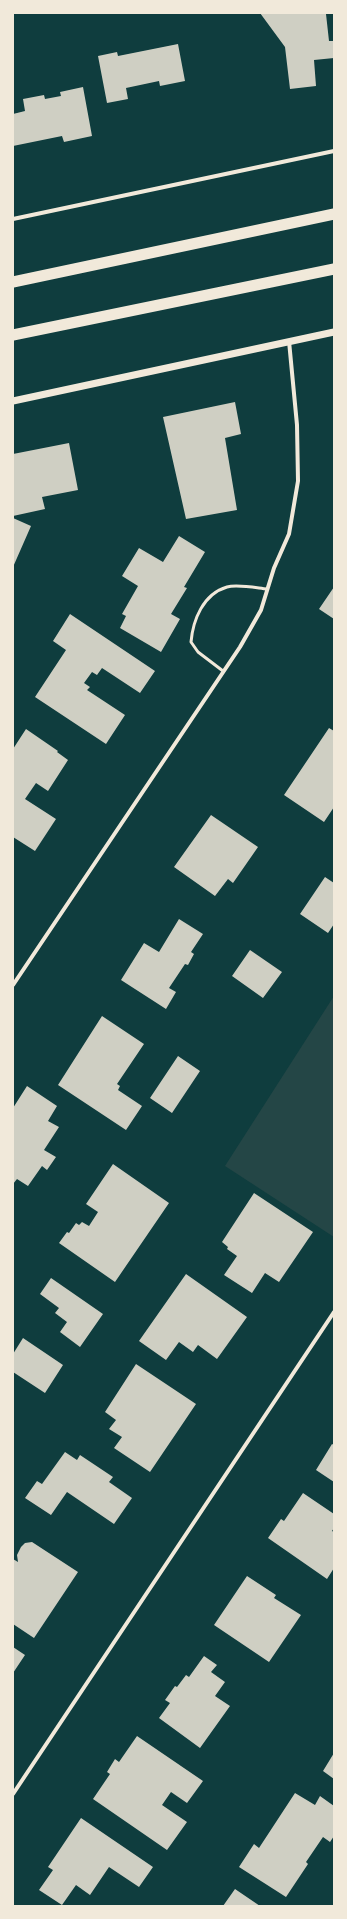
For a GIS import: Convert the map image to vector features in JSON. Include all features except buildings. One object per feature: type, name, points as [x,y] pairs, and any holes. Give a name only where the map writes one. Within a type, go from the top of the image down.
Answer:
[{"type":"highway","points":[[13,282],[334,214]]},
{"type":"highway","points":[[13,335],[334,269]]},
{"type":"street","points":[[13,219],[334,151]]},
{"type":"street","points":[[13,402],[334,332]]},
{"type":"street","points":[[13,984],[223,671],[261,610],[274,568],[289,534],[298,481],[298,425],[289,341]]},
{"type":"street","points":[[13,1794],[334,1312]]},
{"type":"lane","points":[[223,671],[198,652],[191,642],[192,625],[200,610],[212,594],[228,586],[267,589]]},
{"type":"shaded area","points":[[334,996],[334,1237],[225,1166]]}]
